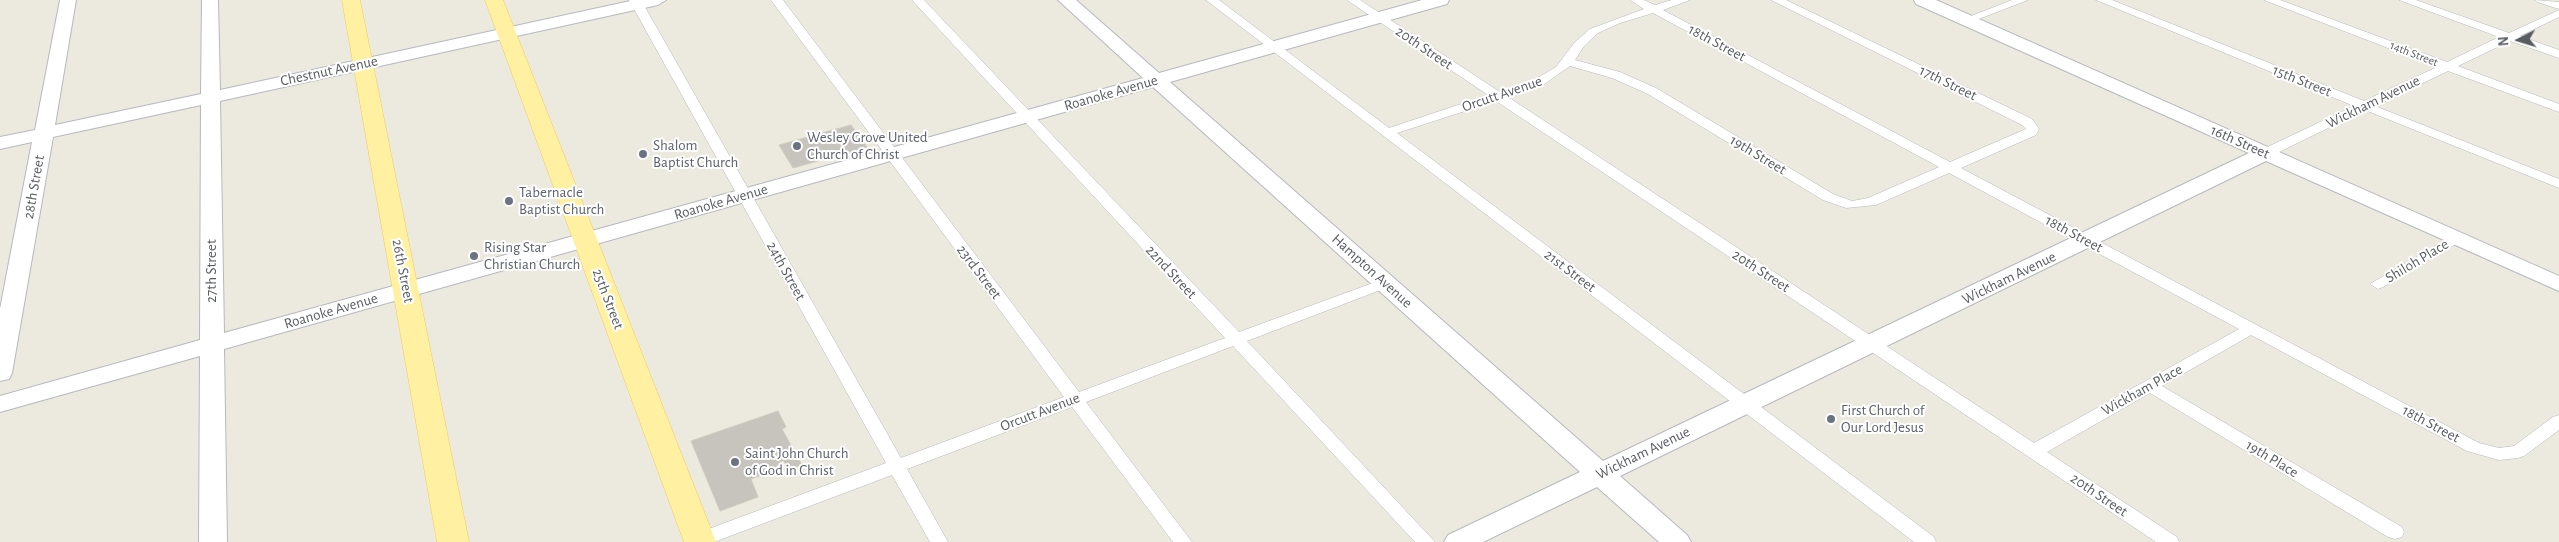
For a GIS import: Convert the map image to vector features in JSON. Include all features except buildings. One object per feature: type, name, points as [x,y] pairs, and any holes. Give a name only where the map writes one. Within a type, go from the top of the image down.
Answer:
[{"type":"main road","name":"26th Street","points":[[351,0],[454,542]]},
{"type":"main road","name":"25th Street","points":[[494,0],[698,541]]},
{"type":"street","name":"28th Street","points":[[0,374],[68,0]]},
{"type":"street","name":"27th Street","points":[[210,0],[213,542]]},
{"type":"street","name":"Chestnut Avenue","points":[[0,143],[636,2],[658,0]]},
{"type":"street","name":"23rd Street","points":[[777,0],[890,154],[1182,542]]},
{"type":"street","name":"22nd Street","points":[[918,0],[1233,339],[1426,542]]},
{"type":"street","name":"Hampton Avenue","points":[[1066,0],[1677,542]]},
{"type":"street","name":"21st Street","points":[[1212,0],[1927,542]]},
{"type":"street","name":"20th Street","points":[[1353,0],[2170,542]]},
{"type":"street","name":"Roanoke Avenue","points":[[0,404],[1441,0]]},
{"type":"street","name":"18th Street","points":[[1636,0],[2473,447],[2499,454],[2515,452],[2559,421]]},
{"type":"street","name":"Orcutt Avenue","points":[[1388,132],[1536,84],[1554,74],[1568,62],[1579,44],[1594,31],[1616,21],[1684,0]]},
{"type":"street","name":"17th Street","points":[[1777,0],[2031,126],[2031,132],[1949,168]]},
{"type":"street","name":"16th Street","points":[[1922,0],[2559,284]]},
{"type":"street","points":[[1966,20],[2022,0]]},
{"type":"street","name":"15th Street","points":[[2102,0],[2559,184]]},
{"type":"street","name":"14th Street","points":[[2270,0],[2559,108]]},
{"type":"street","points":[[2405,0],[2559,54]]},
{"type":"street","points":[[2541,0],[2559,6]]},
{"type":"street","name":"24th Street","points":[[636,2],[939,542]]},
{"type":"street","name":"Wickham Avenue","points":[[1458,542],[2559,13]]},
{"type":"street","name":"19th Street","points":[[1568,62],[1616,76],[1652,91],[1841,203],[1851,205],[1871,202],[1949,168]]},
{"type":"street","name":"Shiloh Place","points":[[2378,284],[2456,238]]},
{"type":"street","name":"Orcutt Avenue","points":[[698,541],[1386,283]]},
{"type":"street","name":"Wickham Place","points":[[2034,451],[2251,329]]},
{"type":"street","name":"19th Place","points":[[2150,386],[2394,532]]},
{"type":"place","name":"Wesley Grove United Church of Christ","points":[[797,146]]},
{"type":"place","name":"Shalom Baptist Church","points":[[643,154]]},
{"type":"place","name":"Tabernacle Baptist Church","points":[[509,201]]},
{"type":"place","name":"Rising Star Christian Church","points":[[474,256]]},
{"type":"place","name":"First Church of Our Lord Jesus","points":[[1831,419]]},
{"type":"place","name":"Saint John Church of God in Christ","points":[[735,462]]}]
